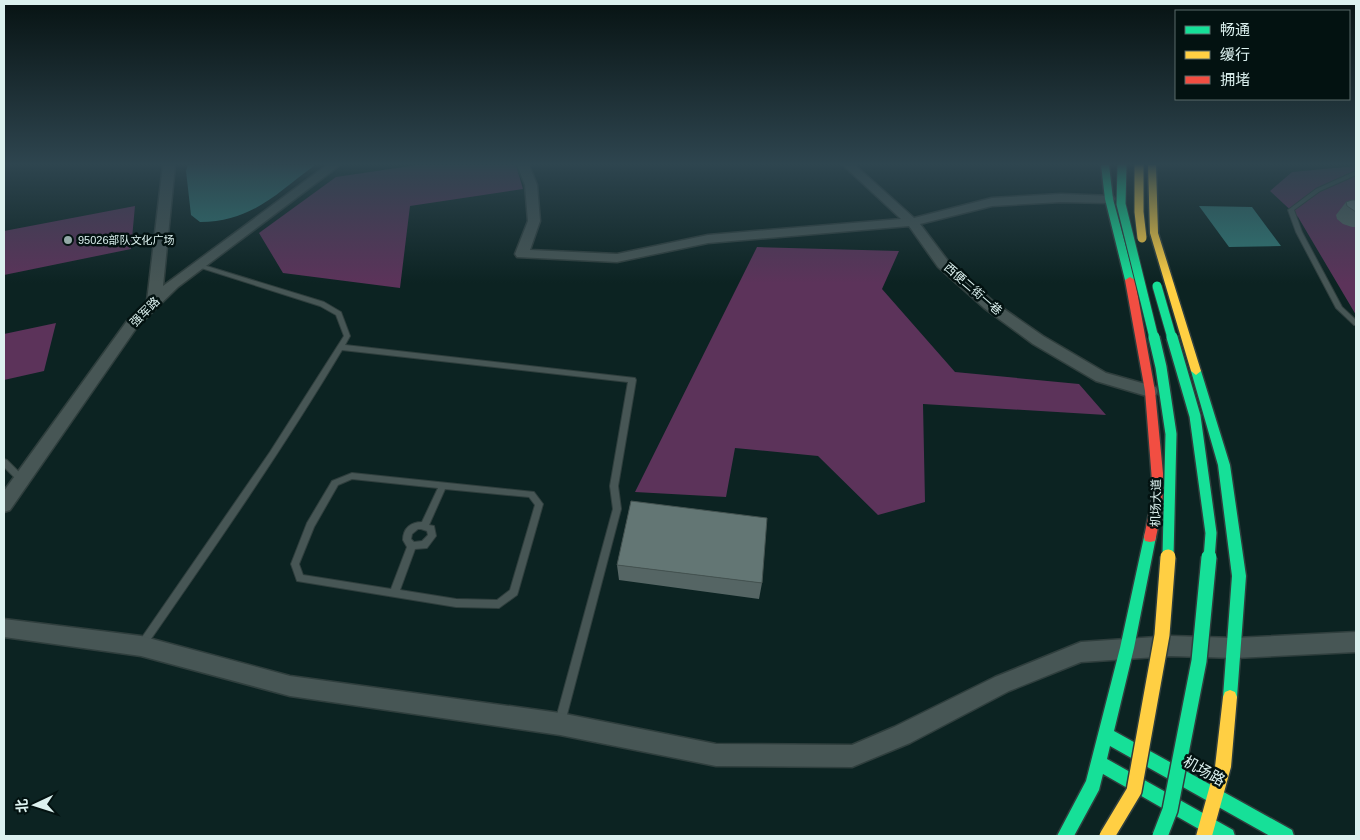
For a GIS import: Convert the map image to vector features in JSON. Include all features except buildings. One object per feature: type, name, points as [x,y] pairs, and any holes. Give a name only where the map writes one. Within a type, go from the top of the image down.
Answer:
[{"type":"main road","points":[[1065,836],[1093,784],[1127,648],[1159,494],[1150,391],[1133,290],[1110,204]]},
{"type":"main road","name":"机场大道","points":[[1107,836],[1134,791],[1162,635],[1170,520],[1171,434],[1161,367],[1137,262],[1121,204]]},
{"type":"main road","points":[[1139,204],[1144,246]]},
{"type":"main road","points":[[1153,204],[1154,233],[1224,465],[1240,576],[1223,766],[1204,836]]},
{"type":"main road","points":[[1153,277],[1162,298],[1171,338],[1194,416],[1210,533],[1199,661],[1170,810],[1160,836]]},
{"type":"main road","name":"机场路","points":[[1105,734],[1216,794],[1286,836]]},
{"type":"main road","points":[[1098,763],[1227,836]]},
{"type":"street","points":[[154,303],[165,204]]},
{"type":"street","name":"强军路","points":[[4,506],[132,324],[174,284],[283,204]]},
{"type":"street","points":[[533,204],[534,222],[522,254],[617,258],[708,239],[912,222],[983,204]]},
{"type":"street","name":"西便二街一巷","points":[[892,204],[912,222],[943,264],[988,305],[1038,340],[1100,376],[1150,391]]},
{"type":"street","points":[[4,628],[141,646],[290,686],[560,724],[716,755],[852,756],[902,735],[1002,684],[1081,652],[1171,646],[1235,648],[1356,642]]},
{"type":"lane","points":[[1300,204],[1292,210],[1299,232],[1339,308],[1356,323]]},
{"type":"lane","points":[[141,646],[233,513],[347,336],[339,314],[322,304],[200,266]]},
{"type":"lane","points":[[340,347],[632,380],[614,486],[617,509],[560,724]]},
{"type":"lane","points":[[4,462],[22,480]]},
{"type":"lane","points":[[352,476],[531,494],[539,504],[514,592],[498,604],[456,603],[394,593],[300,578],[295,564],[310,526],[335,483],[352,476]]},
{"type":"lane","points":[[426,525],[443,485]]},
{"type":"lane","points":[[426,525],[431,529],[430,539],[420,546],[412,546],[406,537],[410,530],[417,526],[426,525]]},
{"type":"lane","points":[[394,593],[412,546]]},
{"type":"shaded area","points":[[299,204],[422,204],[410,206],[400,288],[283,273],[259,233]]},
{"type":"shaded area","points":[[1284,204],[1356,204],[1356,315],[1298,217]]},
{"type":"shaded area","name":"95026部队文化广场","points":[[135,206],[131,249],[4,275],[4,231]]},
{"type":"shaded area","points":[[757,247],[899,251],[882,289],[955,372],[1079,384],[1106,415],[923,404],[925,502],[878,515],[818,456],[735,448],[726,497],[635,492]]},
{"type":"shaded area","points":[[56,323],[44,371],[4,380],[4,334]]},
{"type":"water","points":[[190,204],[262,204],[249,212],[218,221],[200,222],[191,215]]},
{"type":"water","points":[[1199,206],[1252,207],[1281,246],[1229,247]]},
{"type":"traffic: fast","points":[[1110,204],[1130,280]]},
{"type":"traffic: fast","points":[[1121,204],[1161,367],[1171,434],[1168,556]]},
{"type":"traffic: fast","points":[[1157,286],[1195,416],[1211,533],[1199,661],[1170,810],[1160,836]]},
{"type":"traffic: fast","points":[[1196,371],[1224,465],[1239,576],[1230,697]]},
{"type":"traffic: fast","points":[[1065,836],[1093,784],[1127,648],[1150,537]]},
{"type":"traffic: fast","points":[[1105,734],[1286,836]]},
{"type":"traffic: fast","points":[[1099,763],[1227,836]]},
{"type":"traffic: slow","points":[[1139,204],[1142,238]]},
{"type":"traffic: slow","points":[[1153,204],[1154,233],[1196,371]]},
{"type":"traffic: slow","points":[[1107,836],[1134,791],[1162,635],[1168,556]]},
{"type":"traffic: slow","points":[[1204,836],[1223,767],[1230,697]]},
{"type":"traffic: jam","points":[[1130,280],[1150,391],[1159,494],[1150,537]]},
{"type":"place","name":"95026部队文化广场","points":[[68,240]]}]
